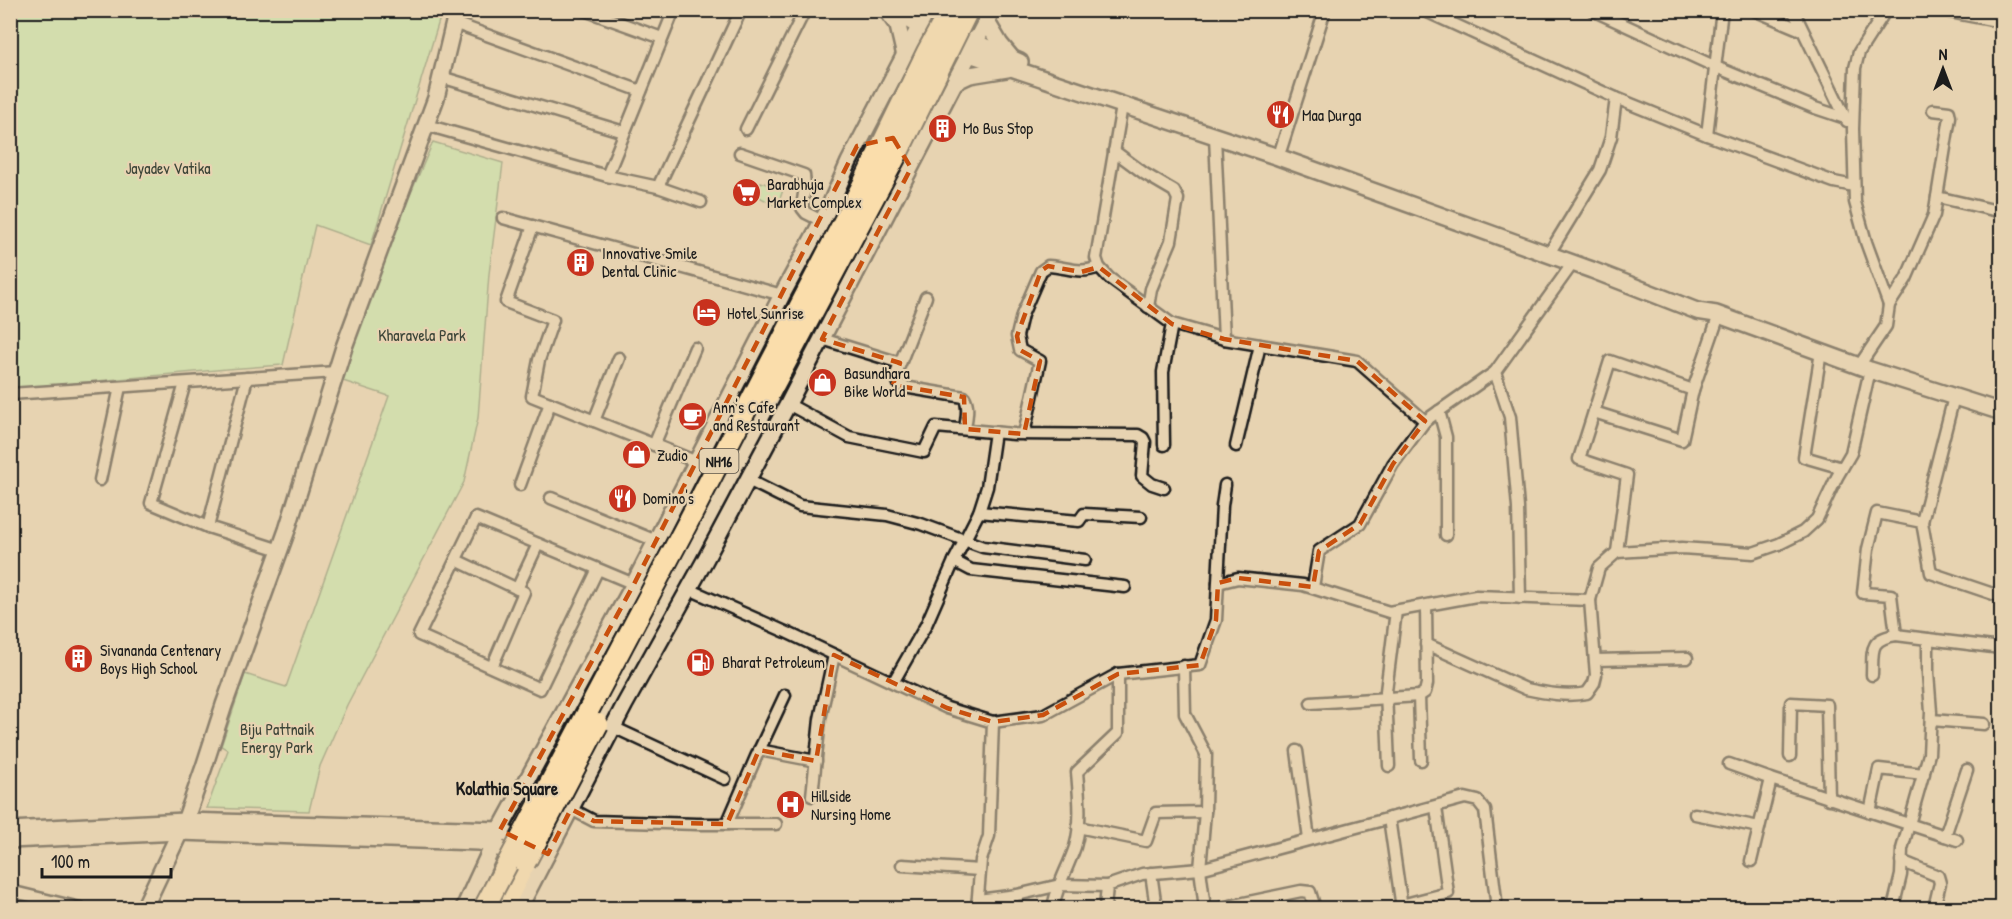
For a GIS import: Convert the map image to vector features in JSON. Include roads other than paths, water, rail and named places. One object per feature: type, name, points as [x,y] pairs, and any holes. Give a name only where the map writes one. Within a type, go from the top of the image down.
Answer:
[{"type":"highway","name":"NH16","points":[[484,909],[687,524],[862,186],[950,10]]},
{"type":"highway","name":"NH16","points":[[502,909],[768,396],[896,156],[968,10]]},
{"type":"street","points":[[584,10],[662,38]]},
{"type":"street","points":[[607,176],[674,10]]},
{"type":"street","points":[[658,187],[741,10]]},
{"type":"street","points":[[747,129],[805,10]]},
{"type":"street","points":[[888,10],[922,16],[972,49],[1011,64],[1100,94],[1281,149],[1507,235],[1697,311],[1717,315],[1864,368],[2001,412]]},
{"type":"street","points":[[888,10],[898,26],[905,56]]},
{"type":"street","points":[[1281,149],[1325,10]]},
{"type":"street","points":[[1423,10],[1616,98],[1707,135],[1834,182],[1854,186]]},
{"type":"street","points":[[1592,10],[1716,67],[1845,118]]},
{"type":"street","points":[[1707,135],[1722,10]]},
{"type":"street","points":[[1754,10],[1801,30]]},
{"type":"street","points":[[1793,10],[1845,118],[1853,129]]},
{"type":"street","points":[[1886,10],[1859,52],[1853,129],[1855,202],[1866,242],[1889,305]]},
{"type":"street","points":[[1939,10],[2001,22]]},
{"type":"street","points":[[464,909],[497,837],[634,584],[822,221],[857,146],[905,56],[922,16]]},
{"type":"street","points":[[519,909],[613,727],[748,480],[990,16]]},
{"type":"street","points":[[990,16],[1000,44],[1011,64]]},
{"type":"street","points":[[144,909],[182,826],[280,550],[365,286],[426,125],[456,17],[641,91]]},
{"type":"street","points":[[955,82],[970,75],[1011,64]]},
{"type":"street","points":[[441,77],[624,132]]},
{"type":"street","points":[[1100,94],[1122,106],[1507,235],[1554,247],[1701,303],[1717,315]]},
{"type":"street","points":[[1554,247],[1599,170],[1611,137],[1616,98]]},
{"type":"street","points":[[1122,106],[1096,258],[1099,267],[1108,278],[1172,324],[1224,339],[1357,361],[1425,421]]},
{"type":"street","points":[[1426,644],[1526,688],[1543,693],[1587,693],[1594,683],[1595,660],[1590,600],[1599,568],[1617,552],[1682,548],[1753,553],[1803,532],[1818,519],[1851,453],[1864,368],[1886,326],[1889,305],[1906,279],[1934,215],[1950,117],[1948,112],[1933,110]]},
{"type":"street","points":[[426,125],[607,176],[658,187],[701,202]]},
{"type":"street","points":[[1215,136],[1224,339]]},
{"type":"street","points":[[857,146],[881,137],[893,138],[903,148],[911,168]]},
{"type":"street","points":[[1114,151],[1145,174],[1174,191],[1178,199],[1171,242],[1151,289],[1148,307]]},
{"type":"street","points":[[740,153],[804,175],[802,208],[806,213],[822,221]]},
{"type":"street","points":[[1937,196],[2001,212]]},
{"type":"street","points":[[503,218],[782,296]]},
{"type":"street","points":[[533,226],[506,302],[554,320],[539,360],[532,396],[697,462]]},
{"type":"street","points":[[1313,587],[1319,551],[1360,525],[1394,464],[1425,421],[1495,372],[1573,263]]},
{"type":"street","points":[[1024,434],[1040,361],[1020,350],[1017,336],[1022,315],[1041,271],[1048,266],[1082,272],[1099,267]]},
{"type":"street","points":[[926,297],[896,378],[904,387],[964,397],[967,402],[965,429]]},
{"type":"street","points":[[1594,412],[1682,440],[1693,390],[1717,315]]},
{"type":"street","points":[[1164,445],[1163,372],[1172,324]]},
{"type":"street","points":[[822,339],[900,363]]},
{"type":"street","points":[[1236,446],[1260,345]]},
{"type":"street","points":[[654,445],[694,348]]},
{"type":"street","points":[[1821,352],[1804,457],[1842,468]]},
{"type":"street","points":[[594,421],[619,358]]},
{"type":"street","points":[[1617,552],[1627,475],[1579,459],[1610,361],[1693,390]]},
{"type":"street","points":[[10,394],[336,372]]},
{"type":"street","points":[[1495,372],[1510,417],[1518,508],[1520,598]]},
{"type":"street","points":[[208,527],[247,378]]},
{"type":"street","points":[[185,383],[151,503],[208,527],[280,550]]},
{"type":"street","points":[[100,480],[120,387]]},
{"type":"street","points":[[1954,397],[1922,522],[1931,573],[2001,597]]},
{"type":"street","points":[[520,485],[550,403]]},
{"type":"street","points":[[788,404],[849,437],[924,452],[936,427],[1024,434],[1137,435],[1145,442],[1142,476],[1152,484],[1164,488]]},
{"type":"street","points":[[1439,411],[1446,437],[1446,535]]},
{"type":"street","points":[[894,681],[926,625],[954,561],[979,512],[987,487],[995,432]]},
{"type":"street","points":[[748,480],[800,506],[887,515],[983,547],[1085,560]]},
{"type":"street","points":[[689,589],[894,681],[947,708],[993,722],[1043,715],[1118,674],[1200,665],[1216,620],[1225,485]]},
{"type":"street","points":[[551,498],[656,541]]},
{"type":"street","points":[[979,512],[1079,522],[1084,514],[1141,517]]},
{"type":"street","points":[[1896,636],[1891,595],[1863,593],[1868,549],[1877,513],[1922,522]]},
{"type":"street","points":[[598,569],[540,689],[419,635],[476,518],[634,584]]},
{"type":"street","points":[[517,589],[538,544]]},
{"type":"street","points":[[456,560],[524,592],[492,668]]},
{"type":"street","points":[[954,561],[971,570],[1125,587]]},
{"type":"street","points":[[1218,583],[1238,578],[1313,587],[1389,612],[1476,596],[1590,600]]},
{"type":"street","points":[[1311,704],[1419,696],[1425,692],[1427,684],[1426,606]]},
{"type":"street","points":[[1389,766],[1386,690],[1396,611]]},
{"type":"street","points":[[1872,675],[1873,647],[1884,637],[1928,639],[2001,650]]},
{"type":"street","points":[[1893,909],[1901,875],[1900,861],[1908,824],[1929,754],[1931,720],[1928,639]]},
{"type":"street","points":[[812,796],[824,697],[834,655]]},
{"type":"street","points":[[1595,660],[1687,658]]},
{"type":"street","points":[[1184,666],[1185,714],[1206,754],[1205,812],[1200,869],[1204,909]]},
{"type":"street","points":[[1053,909],[1076,845],[1077,772],[1118,733],[1118,674]]},
{"type":"street","points":[[727,824],[785,695]]},
{"type":"street","points":[[1419,696],[1421,760]]},
{"type":"street","points":[[1790,756],[1791,704],[1827,705],[1829,799]]},
{"type":"street","points":[[1931,720],[1984,724]]},
{"type":"street","points":[[993,722],[989,836],[981,860],[978,904],[1060,885],[1107,886],[1151,873],[1200,869],[1465,798],[1478,801],[1485,810],[1496,900]]},
{"type":"street","points":[[613,727],[725,779]]},
{"type":"street","points":[[759,750],[816,761]]},
{"type":"street","points":[[1297,751],[1309,839]]},
{"type":"street","points":[[1729,764],[1957,840]]},
{"type":"street","points":[[1870,812],[1879,769],[1924,774]]},
{"type":"street","points":[[1945,836],[1967,770]]},
{"type":"street","points":[[1751,861],[1771,779]]},
{"type":"street","points":[[1389,818],[1402,907],[1448,893],[1436,807]]},
{"type":"street","points":[[571,809],[594,821],[776,824]]},
{"type":"street","points":[[1078,827],[1146,841],[1156,813],[1205,812]]},
{"type":"street","points":[[1695,814],[1759,827]]},
{"type":"street","points":[[10,840],[182,826]]},
{"type":"street","points":[[10,830],[182,826],[497,837],[548,854]]},
{"type":"street","points":[[497,837],[539,871]]},
{"type":"street","points":[[1900,861],[1938,876],[1940,883],[1934,909]]},
{"type":"street","points":[[903,865],[980,870]]},
{"type":"street","points":[[1151,873],[1156,909]]},
{"type":"street","points":[[1105,909],[1107,886]]},
{"type":"street","points":[[10,891],[39,903],[80,909]]},
{"type":"street","points":[[1220,909],[1301,891],[1310,892],[1315,909]]},
{"type":"place","name":"Maa Durga","points":[[1281,115]]},
{"type":"place","name":"Mo Bus Stop","points":[[942,128]]},
{"type":"place","name":"Barabhuja Market Complex","points":[[746,193]]},
{"type":"place","name":"Innovative Smile Dental Clinic","points":[[581,262]]},
{"type":"place","name":"Hotel Sunrise","points":[[706,313]]},
{"type":"place","name":"Basundhara Bike World","points":[[823,382]]},
{"type":"place","name":"Ann's Cafe and Restaurant","points":[[692,416]]},
{"type":"place","name":"Zudio","points":[[636,455]]},
{"type":"place","name":"Domino's","points":[[622,498]]},
{"type":"place","name":"Sivananda Centenary Boys High School","points":[[79,659]]},
{"type":"place","name":"Bharat Petroleum","points":[[701,662]]},
{"type":"place","name":"Hillside Nursing Home","points":[[790,805]]},
{"type":"district","name":"Kolathia Square","points":[[507,788]]},
{"type":"park label","name":"Jayadev Vatika","points":[[168,168]]},
{"type":"park label","name":"Kharavela Park","points":[[422,335]]},
{"type":"park label","name":"Biju Pattnaik Energy Park","points":[[277,738]]}]
